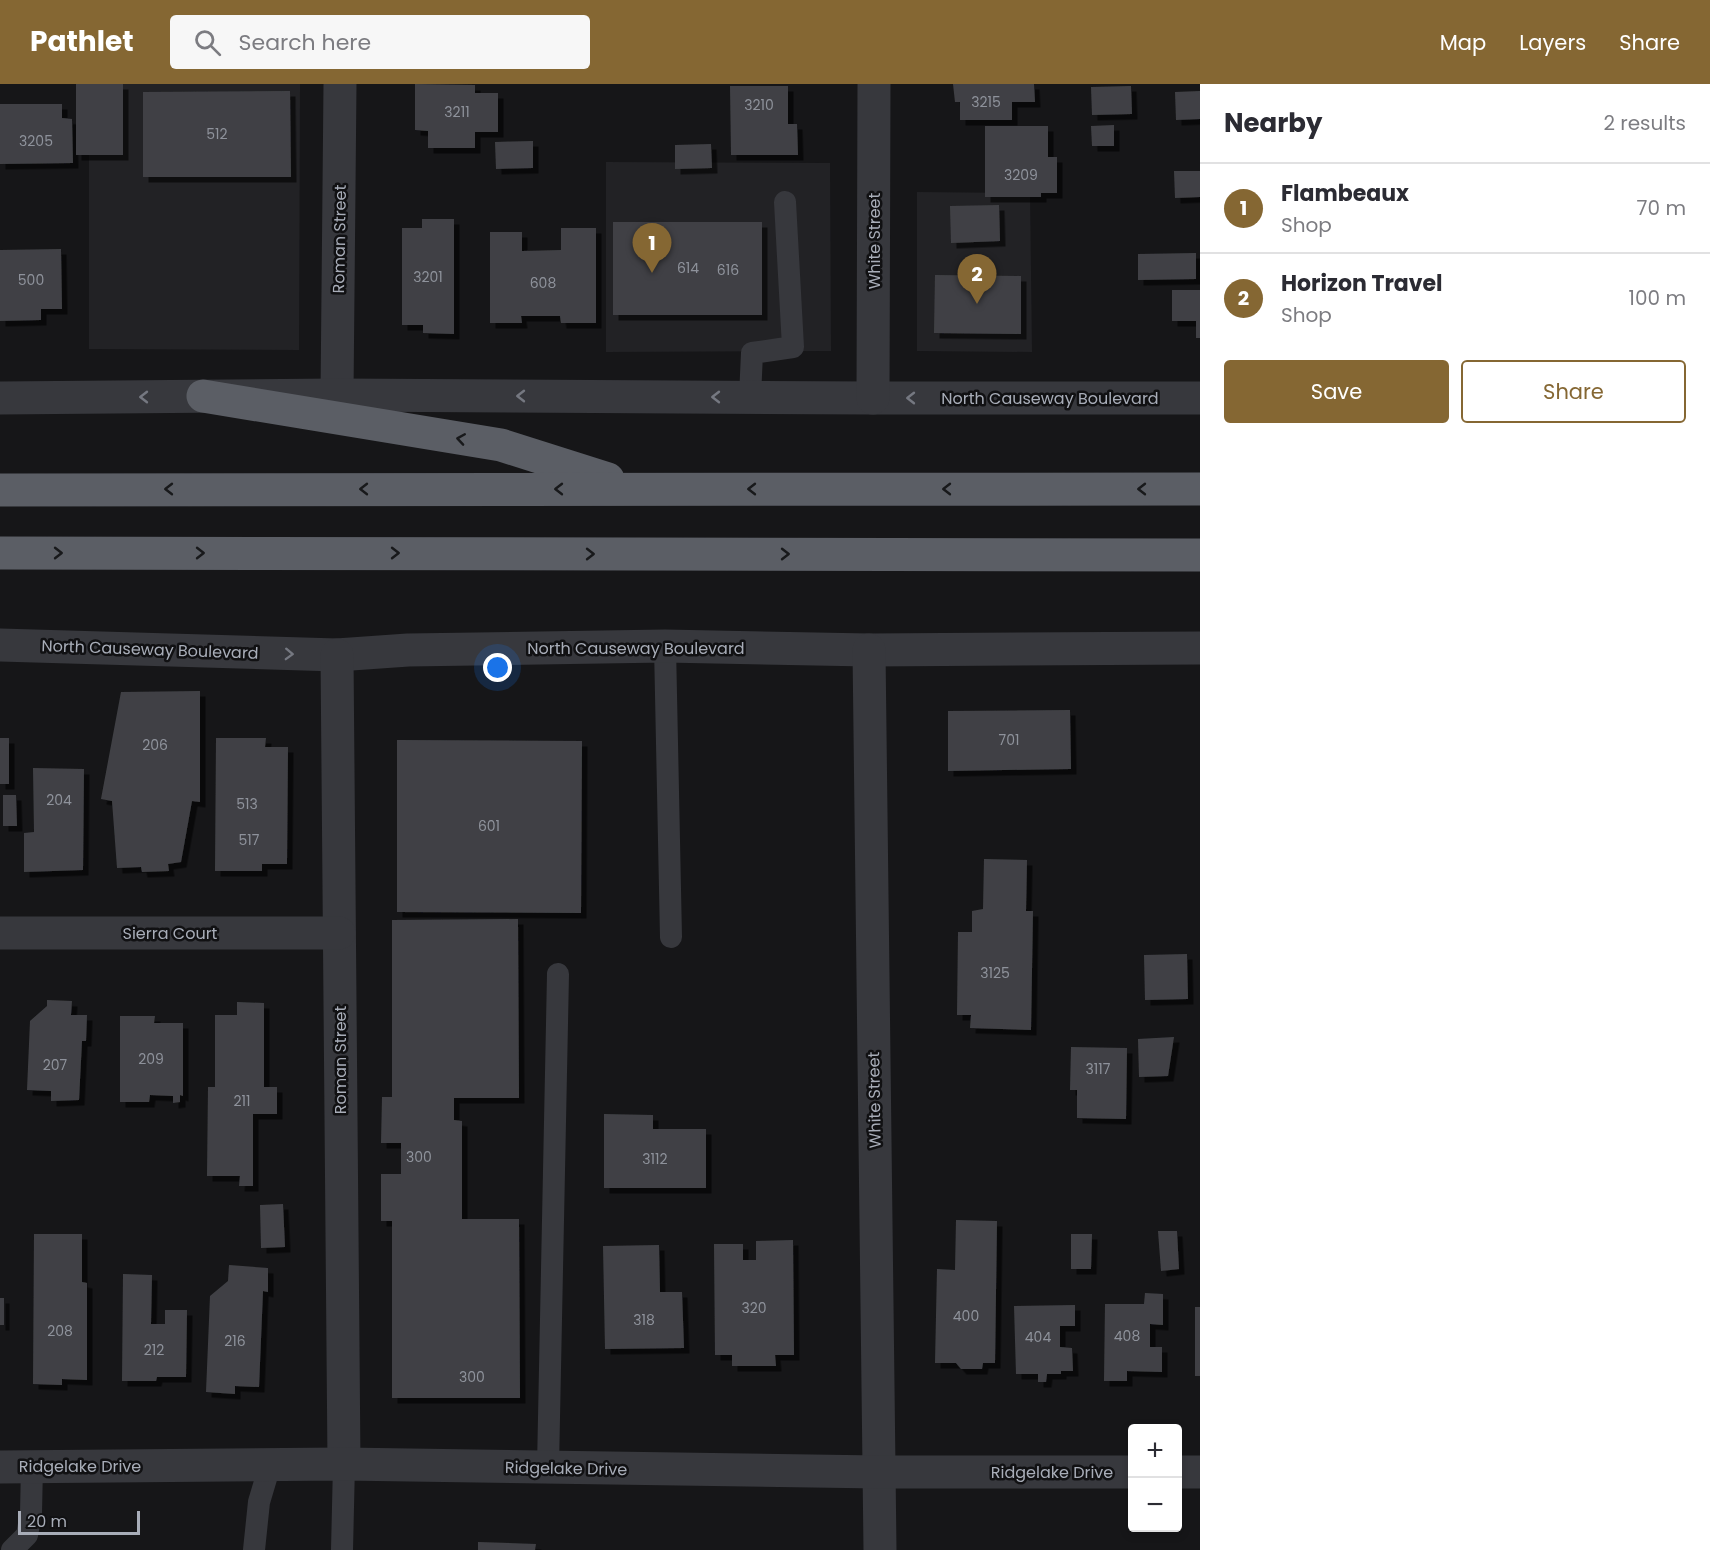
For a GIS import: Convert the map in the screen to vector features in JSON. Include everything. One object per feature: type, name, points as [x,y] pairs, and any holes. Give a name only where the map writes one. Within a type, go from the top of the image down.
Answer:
[{"type":"highway","points":[[203,396],[501,445],[638,489]]},
{"type":"highway","points":[[0,490],[1200,489]]},
{"type":"highway","points":[[0,553],[1200,555]]},
{"type":"street","name":"Roman Street","points":[[337,395],[340,84]]},
{"type":"street","name":"White Street","points":[[873,398],[874,84]]},
{"type":"street","name":"North Causeway Boulevard","points":[[0,398],[337,395],[1200,398]]},
{"type":"street","name":"North Causeway Boulevard","points":[[0,645],[338,655],[408,650],[664,646],[869,650],[1200,648]]},
{"type":"street","name":"White Street","points":[[869,650],[880,1550]]},
{"type":"street","name":"Roman Street","points":[[338,655],[344,1464]]},
{"type":"street","name":"Sierra Court","points":[[0,933],[339,933]]},
{"type":"street","name":"Ridgelake Drive","points":[[0,1467],[344,1464],[879,1472],[1128,1472]]},
{"type":"street","points":[[1182,1472],[1200,1472]]},
{"type":"lane","points":[[750,397],[752,353],[793,347],[785,202]]},
{"type":"lane","points":[[664,646],[671,937]]},
{"type":"lane","points":[[548,1467],[558,974]]},
{"type":"lane","points":[[342,1550],[344,1464]]},
{"type":"lane","points":[[254,1550],[259,1502],[270,1465]]},
{"type":"lane","points":[[12,1550],[27,1535],[31,1513],[32,1466]]},
{"type":"shaded area","points":[[89,84],[300,84],[299,350],[89,349]]},
{"type":"shaded area","points":[[606,162],[830,163],[831,351],[606,352]]},
{"type":"shaded area","points":[[917,192],[1030,193],[1032,352],[917,351]]},
{"type":"building","points":[[76,84],[123,84],[123,155],[76,155]]},
{"type":"building","points":[[415,84],[475,85],[475,93],[498,93],[498,132],[475,132],[475,148],[428,148],[428,131],[415,130]]},
{"type":"building","points":[[953,84],[1034,84],[1035,102],[1012,102],[1012,120],[960,120],[960,102],[955,102]]},
{"type":"building","points":[[730,86],[788,86],[788,124],[797,124],[798,155],[731,155]]},
{"type":"building","points":[[1131,86],[1132,114],[1092,115],[1091,87]]},
{"type":"building","points":[[290,91],[291,177],[143,177],[143,92]]},
{"type":"building","points":[[1200,91],[1200,119],[1176,120],[1175,92]]},
{"type":"building","points":[[0,104],[62,104],[62,118],[72,119],[73,163],[0,164]]},
{"type":"building","points":[[1114,125],[1114,146],[1092,146],[1091,126]]},
{"type":"building","points":[[985,126],[1048,126],[1048,157],[1057,157],[1057,193],[1041,193],[1041,197],[985,197]]},
{"type":"building","points":[[533,141],[533,168],[496,169],[495,142]]},
{"type":"building","points":[[711,144],[712,168],[675,169],[675,145]]},
{"type":"building","points":[[1174,171],[1200,171],[1200,197],[1175,198]]},
{"type":"building","points":[[999,205],[1000,241],[951,243],[950,206]]},
{"type":"building","points":[[422,219],[454,219],[454,334],[423,333],[423,325],[402,325],[402,228],[422,228]]},
{"type":"building","points":[[613,222],[762,222],[762,315],[613,315]]},
{"type":"building","points":[[561,228],[596,228],[596,323],[561,323],[560,316],[521,316],[522,323],[490,323],[490,232],[522,232],[522,251],[561,250]]},
{"type":"building","points":[[61,249],[62,309],[41,309],[41,320],[0,321],[0,250]]},
{"type":"building","points":[[1196,253],[1196,279],[1138,280],[1138,254]]},
{"type":"building","points":[[935,275],[1021,276],[1021,334],[934,333]]},
{"type":"building","points":[[1172,290],[1200,290],[1200,338],[1196,338],[1196,321],[1172,321]]},
{"type":"building","points":[[200,691],[200,802],[192,801],[181,862],[168,864],[169,871],[142,872],[141,867],[117,868],[112,801],[101,799],[121,692]]},
{"type":"building","points":[[1070,710],[1071,769],[948,771],[948,711]]},
{"type":"building","points":[[0,738],[9,738],[9,784],[0,784]]},
{"type":"building","points":[[216,738],[266,738],[265,747],[288,747],[287,864],[262,864],[262,871],[215,871]]},
{"type":"building","points":[[397,740],[582,741],[581,913],[397,912]]},
{"type":"building","points":[[33,768],[84,769],[83,870],[24,872],[24,833],[34,832]]},
{"type":"building","points":[[3,795],[16,795],[17,826],[3,826]]},
{"type":"building","points":[[984,859],[1027,860],[1026,911],[1033,911],[1031,1030],[970,1028],[971,1015],[957,1015],[958,932],[972,932],[972,911],[983,909]]},
{"type":"building","points":[[518,919],[519,1098],[454,1098],[454,1120],[462,1121],[462,1219],[519,1219],[520,1398],[392,1398],[392,1221],[381,1221],[381,1174],[401,1174],[401,1143],[381,1143],[382,1097],[392,1097],[392,920]]},
{"type":"building","points":[[1187,954],[1188,999],[1145,1000],[1144,955]]},
{"type":"building","points":[[47,1000],[72,1001],[71,1015],[87,1015],[86,1041],[82,1041],[79,1100],[51,1101],[51,1091],[27,1090],[30,1021],[47,1006]]},
{"type":"building","points":[[237,1002],[264,1003],[264,1087],[277,1087],[277,1114],[253,1114],[253,1186],[239,1186],[240,1176],[207,1176],[208,1087],[215,1087],[215,1015],[237,1015]]},
{"type":"building","points":[[120,1016],[155,1016],[154,1023],[183,1023],[183,1096],[180,1095],[180,1102],[173,1103],[173,1096],[150,1095],[149,1102],[120,1102]]},
{"type":"building","points":[[1174,1037],[1168,1076],[1139,1077],[1138,1039]]},
{"type":"building","points":[[1071,1047],[1127,1048],[1126,1119],[1077,1118],[1077,1090],[1070,1090]]},
{"type":"building","points":[[604,1114],[653,1115],[653,1129],[706,1129],[706,1188],[604,1188]]},
{"type":"building","points":[[283,1204],[285,1247],[261,1248],[260,1205]]},
{"type":"building","points":[[956,1220],[997,1221],[995,1363],[983,1363],[982,1369],[961,1369],[956,1363],[935,1363],[937,1269],[955,1270]]},
{"type":"building","points":[[1158,1231],[1177,1231],[1179,1269],[1161,1271]]},
{"type":"building","points":[[34,1234],[82,1234],[82,1282],[87,1283],[87,1380],[62,1379],[62,1385],[33,1384]]},
{"type":"building","points":[[1071,1234],[1092,1234],[1091,1269],[1071,1269]]},
{"type":"building","points":[[793,1240],[794,1355],[775,1355],[776,1366],[732,1366],[732,1355],[715,1355],[714,1244],[743,1244],[743,1260],[756,1260],[756,1241]]},
{"type":"building","points":[[659,1245],[660,1292],[682,1292],[684,1348],[605,1349],[603,1246]]},
{"type":"building","points":[[229,1265],[268,1268],[268,1292],[263,1291],[259,1387],[235,1386],[235,1394],[206,1392],[210,1296],[228,1281]]},
{"type":"building","points":[[123,1274],[152,1275],[151,1324],[165,1324],[165,1310],[187,1310],[186,1377],[157,1377],[156,1381],[122,1381]]},
{"type":"building","points":[[1145,1293],[1163,1294],[1163,1325],[1150,1324],[1150,1347],[1162,1347],[1162,1372],[1127,1371],[1127,1381],[1104,1381],[1105,1304],[1144,1304]]},
{"type":"building","points":[[0,1298],[4,1298],[4,1325],[0,1325]]},
{"type":"building","points":[[1075,1305],[1075,1326],[1060,1326],[1060,1347],[1072,1348],[1073,1371],[1047,1374],[1046,1382],[1038,1382],[1038,1374],[1016,1374],[1014,1306]]},
{"type":"building","points":[[1195,1307],[1200,1307],[1200,1376],[1195,1376]]},
{"type":"building","points":[[478,1542],[536,1544],[535,1550],[478,1550]]},
{"type":"place","name":"Flambeaux","points":[[652,273]]},
{"type":"place","name":"Horizon Travel","points":[[977,304]]}]
